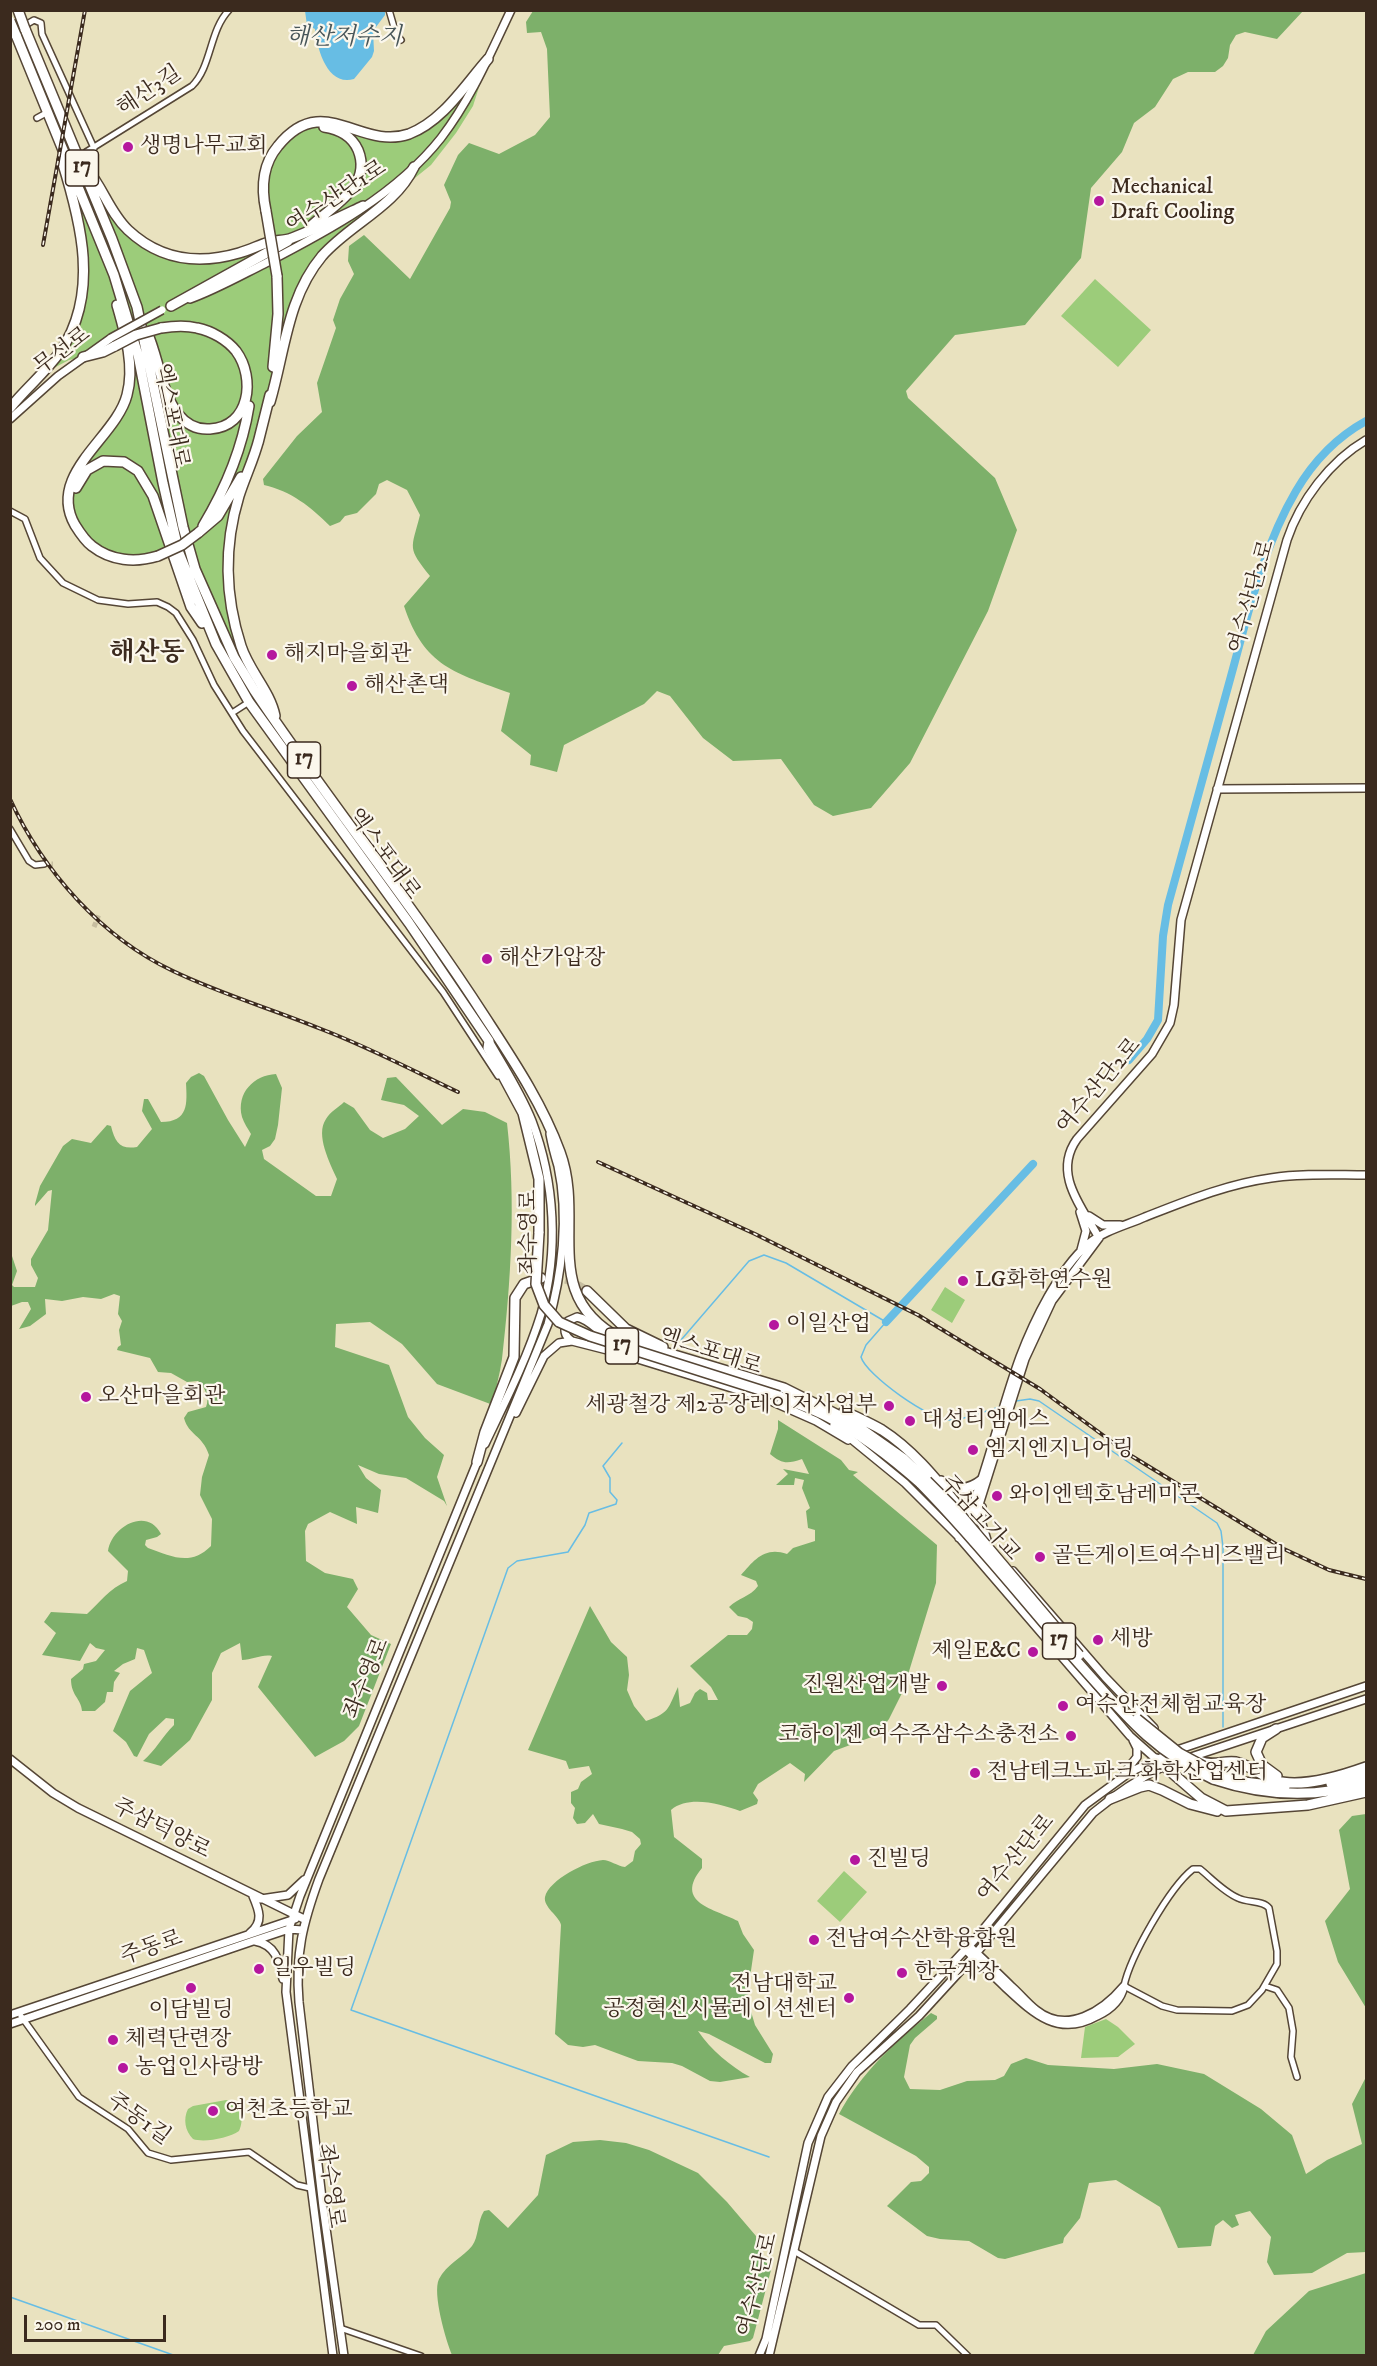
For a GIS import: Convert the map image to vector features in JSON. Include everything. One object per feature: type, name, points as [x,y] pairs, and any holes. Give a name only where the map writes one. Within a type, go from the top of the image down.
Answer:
[{"type":"highway","name":"엑스포대로","points":[[18,10],[38,61],[83,156],[137,307],[180,516],[195,569],[234,657],[276,722],[468,990],[531,1090],[560,1151],[568,1184],[568,1267],[574,1291],[592,1316],[604,1328],[621,1339],[670,1355],[690,1358],[850,1421],[896,1453],[926,1480]]},
{"type":"highway","name":"17","points":[[10,21],[13,34]]},
{"type":"highway","name":"엑스포대로","points":[[13,34],[104,246],[138,355],[179,553],[216,644],[249,702],[409,923],[489,1041],[488,1053],[523,1113],[539,1179],[536,1284],[546,1308],[559,1322],[582,1333],[781,1392],[867,1441],[926,1480]]},
{"type":"highway","points":[[270,402],[278,314],[277,276],[263,187],[265,173],[272,155],[291,132],[317,122],[346,125],[384,137],[412,133],[439,115],[488,59]]},
{"type":"highway","points":[[10,408],[46,369],[65,344],[75,321],[82,294],[84,262],[78,216],[48,112]]},
{"type":"highway","points":[[280,143],[307,129],[323,127],[337,130],[347,136],[359,153],[360,175],[352,191],[305,232]]},
{"type":"highway","points":[[83,156],[111,209],[127,228],[149,246],[167,255],[191,260],[210,260],[242,252],[271,241],[290,240]]},
{"type":"highway","points":[[276,722],[271,702],[253,673],[242,649],[232,614],[228,558],[232,525],[239,496],[270,402],[290,315],[304,281],[331,247],[399,191],[414,167]]},
{"type":"highway","points":[[167,308],[305,232],[363,206]]},
{"type":"highway","points":[[104,246],[106,268],[128,353],[130,382],[123,407],[72,480],[69,504],[71,515],[89,544],[107,555],[127,560],[158,556],[182,545],[214,520],[224,506],[259,440]]},
{"type":"highway","points":[[137,307],[154,347],[173,406],[190,425],[200,429],[224,427],[239,416],[247,395],[246,368]]},
{"type":"highway","points":[[83,357],[103,352],[113,342],[136,335],[161,328],[188,326],[209,332],[232,346],[246,368],[250,396],[239,451],[219,499],[198,533]]},
{"type":"highway","points":[[76,526],[75,491],[87,470],[97,463],[108,460],[123,462],[135,468],[153,496],[191,607],[216,644]]},
{"type":"highway","points":[[477,1462],[485,1432],[513,1362],[516,1342],[515,1298],[524,1284],[541,1278]]},
{"type":"highway","points":[[587,1291],[612,1317],[632,1332],[690,1358]]},
{"type":"highway","points":[[926,1480],[957,1489],[970,1488],[985,1481]]},
{"type":"highway","points":[[926,1480],[971,1521]]},
{"type":"highway","name":"주삼고가교","points":[[926,1480],[959,1514],[1133,1716],[1160,1740],[1214,1776]]},
{"type":"highway","points":[[1276,1729],[1259,1743],[1256,1752],[1258,1760],[1273,1774],[1300,1782]]},
{"type":"highway","points":[[1192,1756],[1211,1765],[1230,1761],[1274,1780],[1300,1782],[1333,1778],[1366,1767]]},
{"type":"highway","points":[[1156,1759],[1201,1798],[1226,1811]]},
{"type":"highway","name":"17","points":[[1214,1776],[1290,1787],[1333,1784],[1366,1775]]},
{"type":"highway","name":"17","points":[[1214,1776],[1236,1787],[1289,1795],[1317,1793],[1366,1783]]},
{"type":"highway","points":[[1110,1799],[1149,1785],[1201,1808],[1226,1811],[1308,1805],[1366,1792]]},
{"type":"street","name":"해산3길","points":[[83,156],[175,98],[196,82],[220,22],[229,10]]},
{"type":"street","points":[[389,10],[396,34],[401,40]]},
{"type":"street","name":"여수산단1로","points":[[113,342],[167,308],[201,295],[342,222],[414,167],[452,123],[472,92],[511,10]]},
{"type":"street","points":[[13,34],[32,21],[39,22],[50,54],[94,148]]},
{"type":"street","points":[[38,61],[50,54]]},
{"type":"street","points":[[37,118],[48,112]]},
{"type":"street","name":"무선로","points":[[10,419],[83,357]]},
{"type":"street","name":"여수산단2로","points":[[1099,1238],[1076,1198],[1067,1174],[1071,1148],[1157,1048],[1170,1023],[1174,1005],[1179,926],[1290,531],[1300,511],[1326,475],[1344,455],[1366,440]]},
{"type":"street","points":[[10,511],[25,519],[38,553],[47,567],[57,578],[73,589],[105,602],[128,604],[157,602],[174,611],[193,640],[213,685],[248,738],[272,766],[488,1053],[505,1088]]},
{"type":"street","points":[[213,685],[221,680]]},
{"type":"street","points":[[232,713],[249,702]]},
{"type":"street","points":[[248,738],[255,735]]},
{"type":"street","points":[[1217,789],[1366,788]]},
{"type":"street","points":[[10,829],[29,861],[35,865],[44,864]]},
{"type":"street","name":"좌수영로","points":[[333,2355],[286,1992],[289,1929],[308,1876],[477,1462],[526,1355],[541,1313],[548,1284],[552,1232],[548,1181],[532,1122],[515,1085],[489,1041]]},
{"type":"street","name":"좌수영로","points":[[344,2355],[299,2002],[297,1960],[302,1930],[304,1919],[545,1334],[557,1284],[563,1212],[558,1167],[549,1128]]},
{"type":"street","points":[[987,1540],[981,1519],[985,1481],[1009,1390],[1026,1342],[1051,1294],[1090,1242],[1129,1224],[1217,1190],[1258,1180],[1308,1174],[1366,1175]]},
{"type":"street","points":[[1076,1198],[1086,1231],[1079,1254]]},
{"type":"street","points":[[1085,1214],[1103,1225],[1129,1224]]},
{"type":"street","points":[[965,1546],[971,1521],[1025,1359],[1044,1315],[1055,1296],[1099,1238]]},
{"type":"street","points":[[572,1341],[565,1335],[564,1328],[570,1319],[578,1317],[607,1338],[621,1339]]},
{"type":"street","points":[[505,1427],[522,1402],[544,1356],[559,1343],[572,1341],[626,1355],[764,1398],[816,1421],[876,1458]]},
{"type":"street","points":[[806,1408],[842,1430],[905,1483],[959,1538],[1130,1736],[1156,1759]]},
{"type":"street","points":[[959,1538],[971,1521]]},
{"type":"street","points":[[971,1521],[1105,1677],[1167,1739],[1192,1756]]},
{"type":"street","name":"여수산단로","points":[[759,2355],[766,2339],[786,2253],[808,2143],[828,2097],[852,2066],[910,2009],[967,1947],[1086,1805],[1120,1778],[1156,1759],[1366,1686]]},
{"type":"street","name":"여수산단로","points":[[769,2355],[819,2144],[836,2102],[857,2072],[919,2016],[975,1955],[1093,1813],[1110,1799],[1134,1782],[1164,1766],[1366,1699]]},
{"type":"street","points":[[1120,1778],[1137,1756],[1137,1748],[1130,1736]]},
{"type":"street","name":"주삼덕양로","points":[[10,1760],[78,1809],[292,1916]]},
{"type":"street","points":[[967,1947],[1025,2006],[1040,2018],[1070,2025],[1096,2017],[1118,2000],[1128,1973],[1160,1911],[1182,1880],[1196,1868],[1233,1896],[1269,1906],[1278,1956],[1274,1971],[1252,2002],[1232,2011],[1172,2009],[1124,1986]]},
{"type":"street","points":[[242,1937],[254,1930],[259,1921],[256,1897],[288,1895],[308,1876]]},
{"type":"street","name":"주동로","points":[[10,2024],[21,2016],[242,1937],[292,1916],[304,1919]]},
{"type":"street","name":"주동로","points":[[10,2015],[21,2016],[289,1929],[302,1930]]},
{"type":"street","points":[[253,1941],[268,1945],[276,1953],[286,1992]]},
{"type":"street","points":[[1265,1986],[1277,1990],[1289,2008],[1293,2031],[1291,2051],[1297,2077]]},
{"type":"street","name":"주동1길","points":[[21,2016],[79,2097],[128,2128],[148,2153],[171,2160],[249,2152],[297,2186],[310,2188]]},
{"type":"street","name":"여수산단로","points":[[795,2251],[919,2325],[936,2325],[968,2355]]},
{"type":"street","points":[[340,2328],[421,2355]]},
{"type":"green space","points":[[533,11],[1303,11],[1277,39],[1245,32],[1236,35],[1230,45],[1228,58],[1215,72],[1188,72],[1173,79],[1155,107],[1134,123],[1122,152],[1091,188],[1081,258],[1025,325],[955,335],[906,391],[908,398],[995,478],[1017,530],[988,611],[910,763],[871,808],[833,816],[814,805],[781,759],[733,761],[703,738],[670,696],[657,691],[644,704],[564,745],[557,772],[530,765],[531,755],[501,731],[510,693],[473,680],[444,665],[421,643],[412,626],[404,606],[430,576],[414,553],[413,542],[420,515],[407,490],[387,480],[379,484],[376,494],[357,513],[345,516],[340,522],[330,526],[300,501],[283,491],[264,485],[263,479],[297,436],[322,412],[317,383],[336,328],[333,320],[340,299],[354,274],[348,261],[349,246],[364,235],[410,279],[450,208],[451,202],[444,185],[458,155],[469,143],[499,154],[535,135],[550,117],[547,49],[541,32],[527,33],[526,22]]},
{"type":"green space","points":[[488,59],[473,106],[456,133],[431,165],[364,219],[309,274],[244,483],[228,565],[242,649],[224,658],[191,607],[171,551],[145,559],[100,552],[72,518],[71,486],[128,393],[123,331],[83,357],[69,360],[50,370],[82,294],[72,190],[95,179],[134,235],[191,260],[271,241],[264,199],[272,155],[309,124],[379,137],[424,127]]},
{"type":"green space","points":[[1095,279],[1151,330],[1118,367],[1061,316]]},
{"type":"green space","points":[[199,1073],[204,1076],[245,1147],[251,1134],[242,1117],[244,1093],[254,1082],[276,1074],[282,1088],[278,1125],[275,1139],[270,1146],[262,1150],[264,1159],[316,1196],[331,1196],[337,1179],[325,1149],[322,1133],[328,1116],[344,1102],[354,1108],[370,1130],[383,1138],[405,1129],[419,1116],[404,1105],[381,1100],[387,1078],[396,1077],[442,1125],[463,1109],[485,1112],[507,1123],[512,1212],[510,1271],[502,1359],[493,1405],[437,1384],[402,1344],[370,1322],[336,1324],[335,1347],[389,1365],[408,1417],[425,1438],[444,1455],[437,1477],[447,1506],[444,1501],[406,1478],[379,1474],[358,1465],[366,1478],[381,1490],[378,1513],[356,1507],[357,1524],[330,1512],[308,1524],[305,1531],[306,1561],[325,1573],[353,1579],[358,1589],[347,1607],[371,1635],[391,1644],[359,1726],[344,1741],[315,1757],[258,1687],[272,1656],[242,1660],[240,1643],[221,1653],[212,1673],[212,1700],[190,1740],[161,1766],[143,1761],[174,1725],[174,1719],[166,1718],[149,1734],[137,1757],[134,1756],[126,1742],[113,1731],[130,1691],[152,1673],[144,1650],[137,1648],[135,1659],[114,1671],[120,1673],[114,1682],[113,1692],[107,1692],[105,1702],[95,1711],[82,1711],[71,1679],[83,1669],[84,1664],[96,1661],[105,1650],[96,1648],[90,1643],[80,1661],[42,1655],[56,1633],[44,1622],[51,1612],[87,1614],[110,1592],[127,1581],[128,1571],[108,1551],[116,1534],[130,1523],[147,1521],[155,1526],[161,1534],[146,1540],[145,1545],[180,1558],[196,1556],[211,1546],[212,1519],[200,1495],[202,1477],[209,1455],[184,1418],[188,1412],[206,1407],[206,1393],[198,1381],[187,1382],[171,1373],[158,1372],[150,1358],[117,1350],[121,1345],[119,1330],[122,1321],[118,1314],[120,1296],[114,1294],[101,1299],[83,1297],[62,1301],[45,1299],[46,1314],[30,1326],[19,1329],[31,1309],[28,1302],[11,1306],[10,1256],[12,1256],[17,1271],[12,1285],[14,1287],[35,1287],[38,1278],[31,1265],[31,1259],[48,1230],[52,1190],[48,1191],[35,1206],[35,1204],[40,1186],[63,1146],[72,1139],[91,1143],[107,1125],[111,1126],[119,1144],[131,1148],[137,1147],[152,1129],[142,1111],[144,1099],[148,1099],[161,1122],[177,1119],[186,1104],[186,1083]]},
{"type":"green space","points":[[945,1287],[965,1300],[952,1323],[931,1310]]},
{"type":"green space","points":[[778,1420],[841,1460],[849,1470],[858,1472],[853,1475],[937,1545],[936,1583],[903,1691],[889,1719],[877,1735],[834,1751],[804,1782],[805,1774],[790,1763],[758,1784],[753,1793],[758,1800],[757,1804],[740,1811],[705,1802],[678,1805],[671,1810],[674,1837],[702,1859],[702,1868],[694,1880],[692,1889],[695,1897],[700,1903],[738,1921],[743,1934],[754,1950],[747,1998],[755,2025],[773,2054],[771,2063],[765,2063],[709,2034],[698,2031],[721,2057],[750,2077],[720,2082],[710,2081],[672,2063],[638,2061],[595,2045],[583,2047],[568,2045],[555,2034],[561,1925],[546,1904],[545,1897],[553,1884],[587,1864],[603,1860],[625,1867],[633,1861],[635,1851],[641,1844],[640,1839],[632,1832],[599,1824],[593,1814],[585,1823],[577,1824],[573,1818],[575,1808],[571,1803],[571,1792],[578,1789],[581,1782],[592,1774],[589,1766],[569,1769],[566,1761],[528,1750],[590,1606],[611,1642],[627,1657],[629,1675],[627,1690],[634,1706],[646,1721],[667,1709],[678,1687],[680,1707],[690,1703],[700,1689],[707,1693],[708,1700],[718,1700],[711,1687],[690,1666],[728,1635],[747,1635],[752,1629],[753,1622],[738,1616],[729,1607],[758,1586],[756,1581],[741,1575],[755,1560],[766,1553],[787,1554],[793,1548],[815,1541],[815,1530],[808,1528],[806,1511],[810,1508],[802,1488],[804,1480],[795,1478],[794,1485],[776,1485],[788,1474],[783,1469],[809,1474],[802,1459],[785,1462],[770,1454],[778,1429]]},
{"type":"green space","points":[[1366,1814],[1366,2008],[1338,1962],[1325,1921],[1350,1889],[1339,1830],[1352,1816]]},
{"type":"green space","points":[[844,1871],[867,1892],[840,1922],[817,1901]]},
{"type":"green space","points":[[931,2013],[937,2016],[937,2019],[910,2045],[904,2077],[910,2089],[940,2090],[967,2081],[995,2080],[1004,2076],[1011,2064],[1026,2058],[1048,2065],[1114,2069],[1157,2064],[1204,2074],[1261,2109],[1292,2135],[1306,2174],[1327,2160],[1362,2144],[1352,2104],[1366,2077],[1366,2252],[1347,2253],[1312,2273],[1274,2275],[1267,2262],[1271,2237],[1250,2211],[1235,2215],[1239,2225],[1232,2228],[1223,2220],[1215,2226],[1211,2246],[1178,2248],[1160,2207],[1116,2180],[1089,2183],[1080,2218],[1064,2238],[1063,2243],[1005,2259],[998,2258],[969,2241],[927,2236],[887,2206],[911,2182],[921,2181],[929,2173],[929,2167],[916,2156],[839,2114],[868,2072]]},
{"type":"green space","points":[[1106,2019],[1135,2044],[1118,2057],[1081,2058],[1085,2027]]},
{"type":"green space","points":[[226,2100],[235,2104],[240,2111],[242,2121],[239,2131],[216,2139],[193,2139],[186,2125],[188,2109]]},
{"type":"green space","points":[[600,2140],[626,2143],[649,2150],[698,2173],[756,2236],[756,2245],[771,2270],[753,2338],[750,2341],[724,2346],[718,2355],[452,2355],[441,2317],[437,2286],[446,2269],[472,2246],[484,2211],[489,2210],[508,2228],[538,2195],[546,2155],[573,2142]]},
{"type":"green space","points":[[1366,2273],[1366,2355],[1253,2355],[1266,2331],[1309,2291]]},
{"type":"water","name":"해산저수지","points":[[305,11],[385,11],[385,15],[373,31],[372,57],[354,79],[345,80],[330,72],[321,55],[315,29],[307,25]]},
{"type":"waterway","points":[[1129,1060],[1147,1039],[1158,1020],[1163,936],[1168,905],[1265,558],[1284,512],[1310,470],[1326,451],[1366,421]]},
{"type":"waterway","points":[[886,1322],[1033,1164]]},
{"type":"waterway","points":[[681,1340],[749,1261],[764,1255],[786,1263],[886,1322],[866,1345],[861,1357],[874,1375],[900,1396],[929,1413],[950,1420],[969,1417],[1000,1407]]},
{"type":"waterway","points":[[1016,1401],[1030,1399],[1039,1401],[1217,1523],[1221,1531],[1223,1547],[1223,1727]]},
{"type":"waterway","points":[[622,1443],[603,1466],[610,1478],[610,1492],[617,1500],[616,1504],[589,1513],[585,1525],[568,1552],[517,1561],[508,1568],[351,2010],[769,2157]]},
{"type":"waterway","points":[[10,2297],[176,2356]]},
{"type":"tunnel","points":[[44,864],[53,864]]},
{"type":"tunnel","points":[[94,927],[99,914]]},
{"type":"tunnel","points":[[552,1276],[569,1280],[587,1291]]},
{"type":"railway","points":[[43,245],[85,10]]},
{"type":"railway","points":[[10,799],[39,851],[57,876],[98,921],[147,957],[209,987],[356,1043],[458,1092]]},
{"type":"railway","points":[[598,1162],[755,1234],[918,1315],[1040,1389],[1130,1455],[1284,1549],[1329,1570],[1366,1579]]},
{"type":"place","name":"생명나무교회","points":[[128,147]]},
{"type":"place","name":"Mechanical Draft Cooling","points":[[1099,201]]},
{"type":"place","name":"해지마을회관","points":[[272,655]]},
{"type":"place","name":"해산촌댁","points":[[352,686]]},
{"type":"place","name":"해산가압장","points":[[487,959]]},
{"type":"place","name":"LG화학연수원","points":[[963,1281]]},
{"type":"place","name":"이일산업","points":[[774,1325]]},
{"type":"place","name":"오산마을회관","points":[[86,1397]]},
{"type":"place","name":"세광철강 제2공장레이저사업부","points":[[889,1406]]},
{"type":"place","name":"대성티엠에스","points":[[910,1421]]},
{"type":"place","name":"엠지엔지니어링","points":[[973,1450]]},
{"type":"place","name":"와이엔텍호남레미콘","points":[[997,1496]]},
{"type":"place","name":"골든게이트여수비즈밸리","points":[[1040,1557]]},
{"type":"place","name":"세방","points":[[1098,1640]]},
{"type":"place","name":"제일E&C","points":[[1033,1652]]},
{"type":"place","name":"진원산업개발","points":[[942,1686]]},
{"type":"place","name":"여수안전체험교육장","points":[[1063,1706]]},
{"type":"place","name":"코하이젠 여수주삼수소충전소","points":[[1071,1736]]},
{"type":"place","name":"전남테크노파크 화학산업센터","points":[[975,1773]]},
{"type":"place","name":"진빌딩","points":[[855,1860]]},
{"type":"place","name":"전남여수산학융합원","points":[[814,1940]]},
{"type":"place","name":"일우빌딩","points":[[259,1969]]},
{"type":"place","name":"한국계장","points":[[902,1973]]},
{"type":"place","name":"이담빌딩","points":[[191,1988]]},
{"type":"place","name":"전남대학교 공정혁신시뮬레이션센터","points":[[849,1998]]},
{"type":"place","name":"체력단련장","points":[[113,2040]]},
{"type":"place","name":"농업인사랑방","points":[[123,2068]]},
{"type":"place","name":"여천초등학교","points":[[213,2111]]},
{"type":"district","name":"해산동","points":[[147,655]]}]
